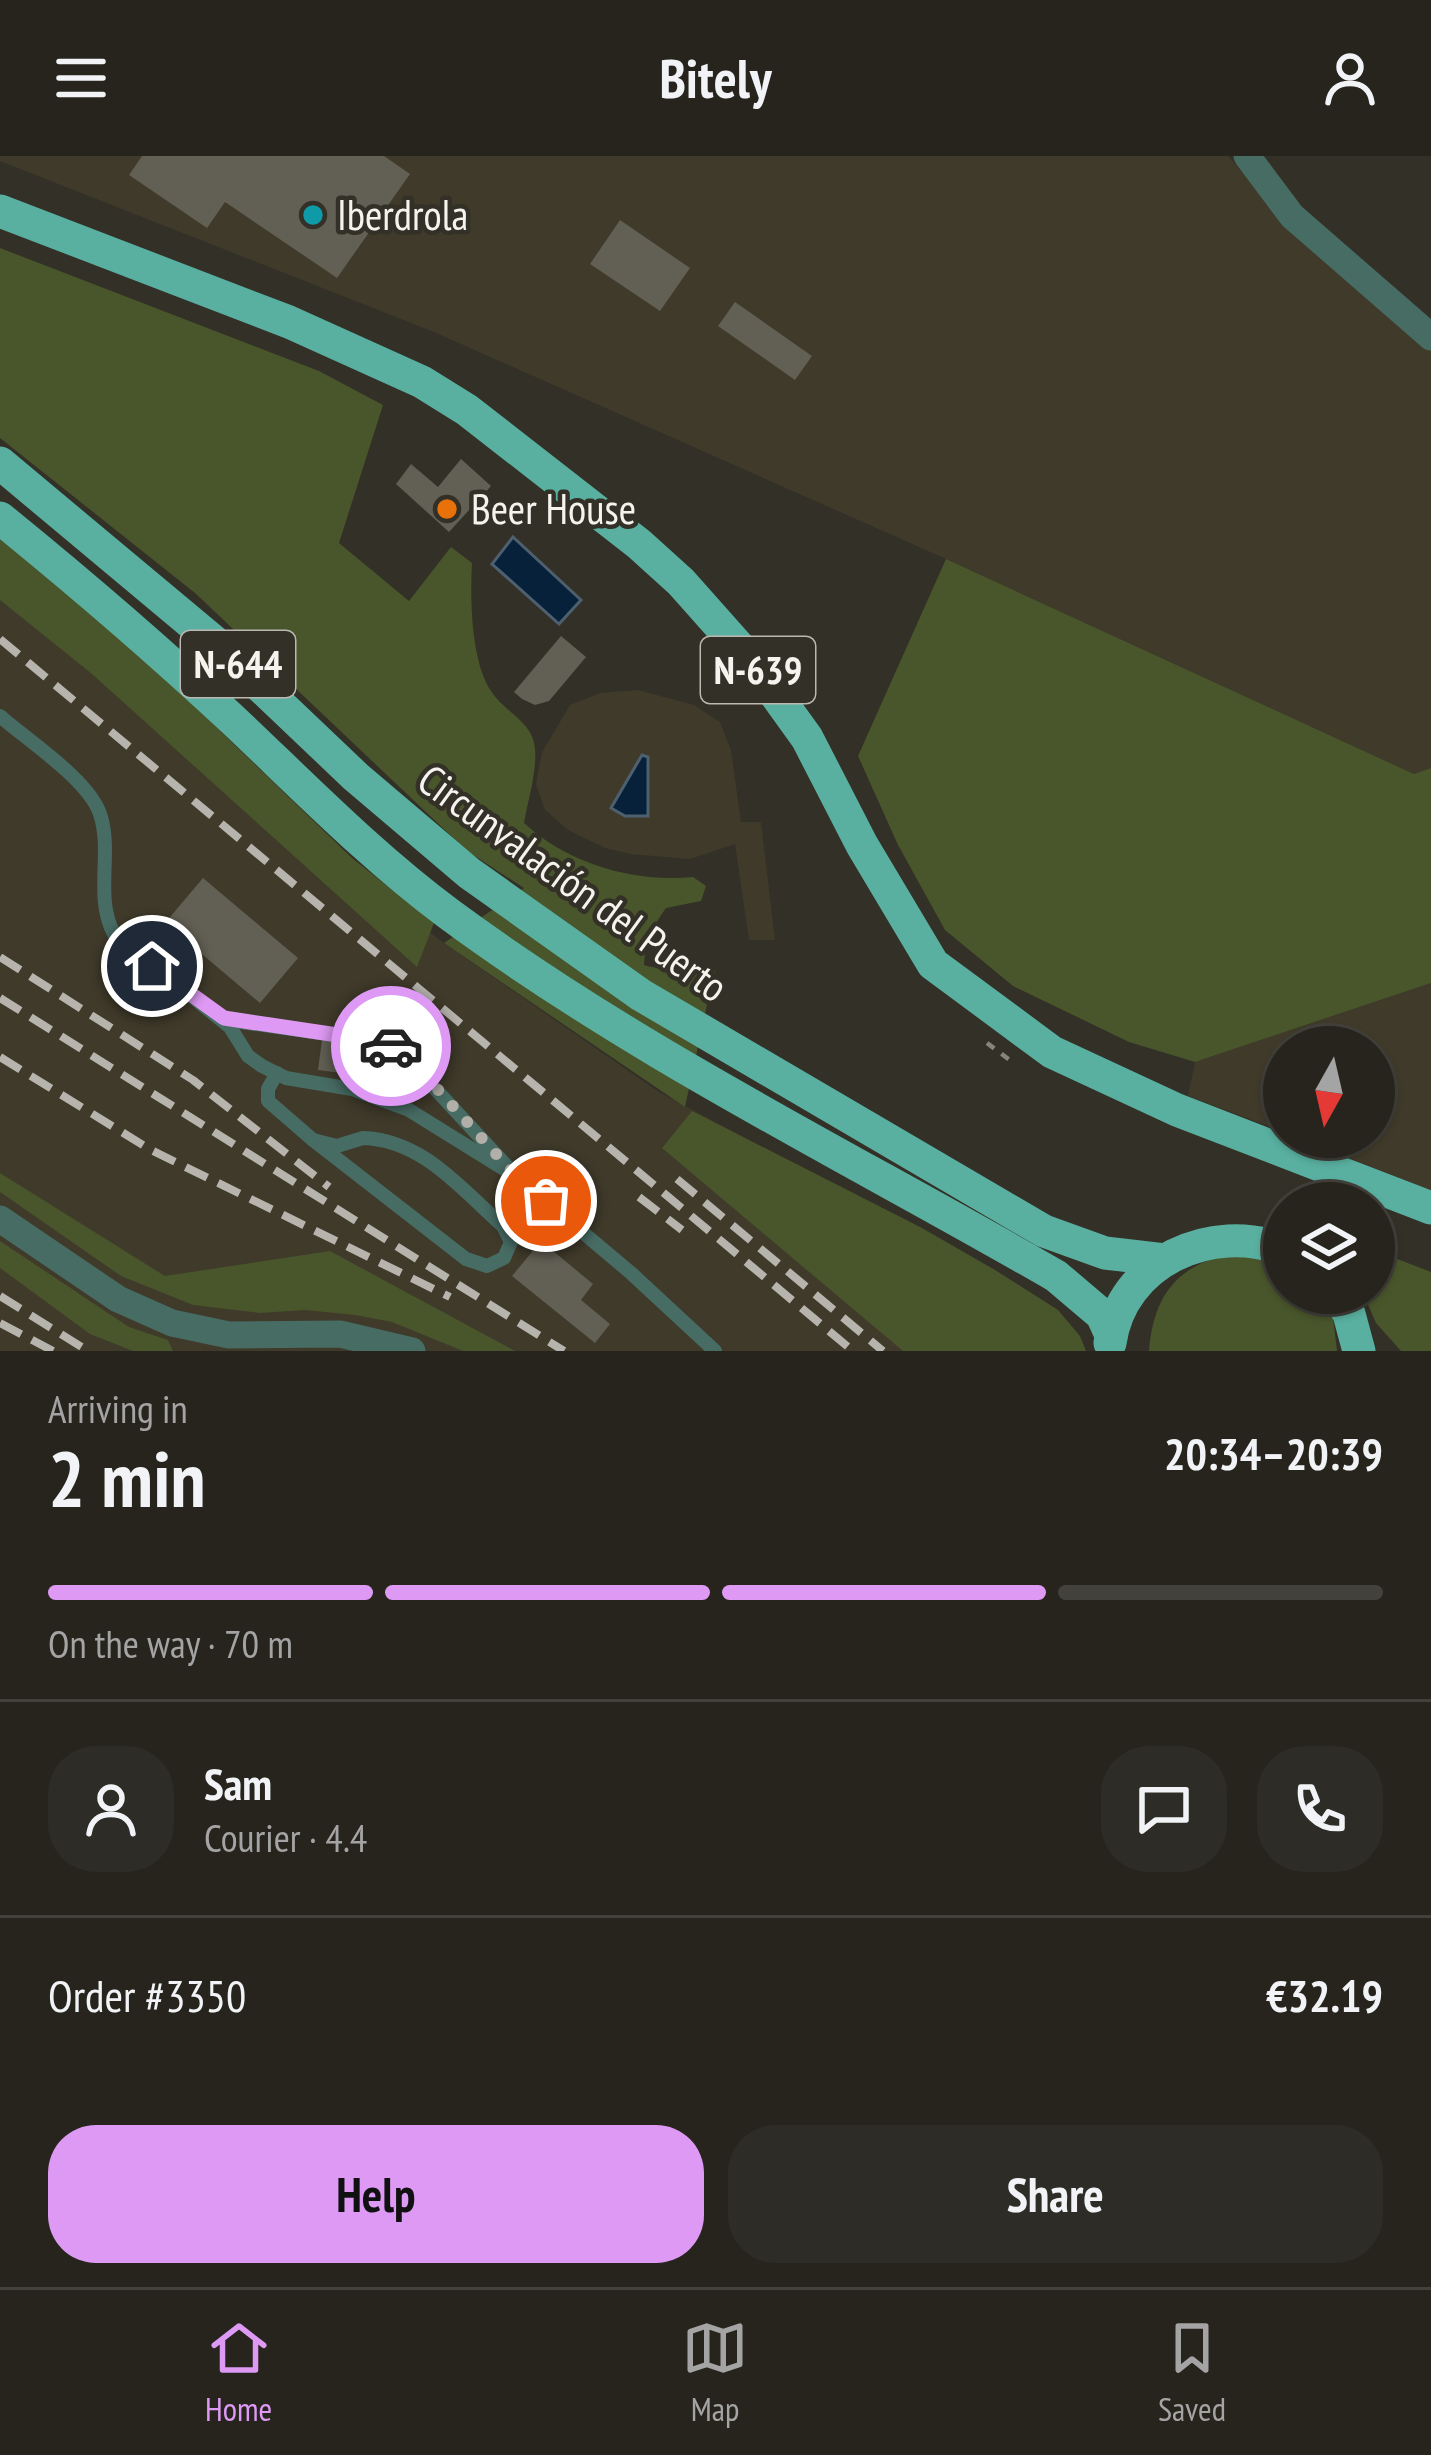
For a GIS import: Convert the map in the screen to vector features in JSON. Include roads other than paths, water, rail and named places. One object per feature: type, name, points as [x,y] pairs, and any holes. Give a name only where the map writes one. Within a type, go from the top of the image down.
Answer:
[{"type":"highway","name":"N-639","points":[[0,211],[289,322],[422,382],[467,410],[639,544],[681,582],[753,663],[807,739],[862,845],[934,964],[1052,1052],[1177,1110],[1431,1208]]},
{"type":"highway","name":"Circunvalación del Puerto","points":[[0,463],[213,641],[356,778],[469,873],[641,995],[1044,1231],[1105,1253],[1165,1260]]},
{"type":"highway","name":"Circunvalación del Puerto","points":[[0,518],[167,659],[376,857],[448,913],[526,969],[701,1080],[1056,1276],[1102,1315],[1110,1343]]},
{"type":"highway","name":"Circunvalación del Puerto","points":[[1110,1343],[1131,1293],[1165,1260],[1189,1247],[1215,1241],[1263,1245]]},
{"type":"highway","points":[[1346,1314],[1361,1347]]},
{"type":"street","points":[[1246,156],[1292,216],[1431,337]]},
{"type":"street","points":[[0,1219],[132,1306],[213,1342],[340,1334],[412,1351]]},
{"type":"lane","points":[[0,716],[95,801],[104,833],[105,912],[114,934],[230,1027],[248,1056],[277,1073],[352,1089],[409,1110],[517,1177]]},
{"type":"lane","points":[[212,1013],[246,1024],[377,1041],[399,1050],[517,1177],[715,1351]]},
{"type":"lane","points":[[277,1073],[268,1089],[268,1101],[313,1140],[466,1259],[487,1266],[510,1250],[503,1226],[419,1152],[378,1139],[337,1146],[313,1140]]},
{"type":"water","points":[[513,537],[581,600],[559,624],[492,564]]},
{"type":"water","points":[[642,755],[648,757],[648,816],[625,816],[611,808]]},
{"type":"railway","points":[[0,639],[853,1351]]},
{"type":"railway","points":[[0,957],[193,1080],[329,1187]]},
{"type":"railway","points":[[0,998],[564,1351]]},
{"type":"railway","points":[[0,1057],[151,1150],[450,1297]]},
{"type":"railway","points":[[677,1179],[883,1351]]},
{"type":"railway","points":[[639,1197],[682,1230]]},
{"type":"railway","points":[[0,1296],[88,1351]]},
{"type":"railway","points":[[0,1323],[53,1351]]},
{"type":"place","name":"Iberdrola","points":[[313,215]]},
{"type":"place","name":"Beer House","points":[[447,509]]}]
